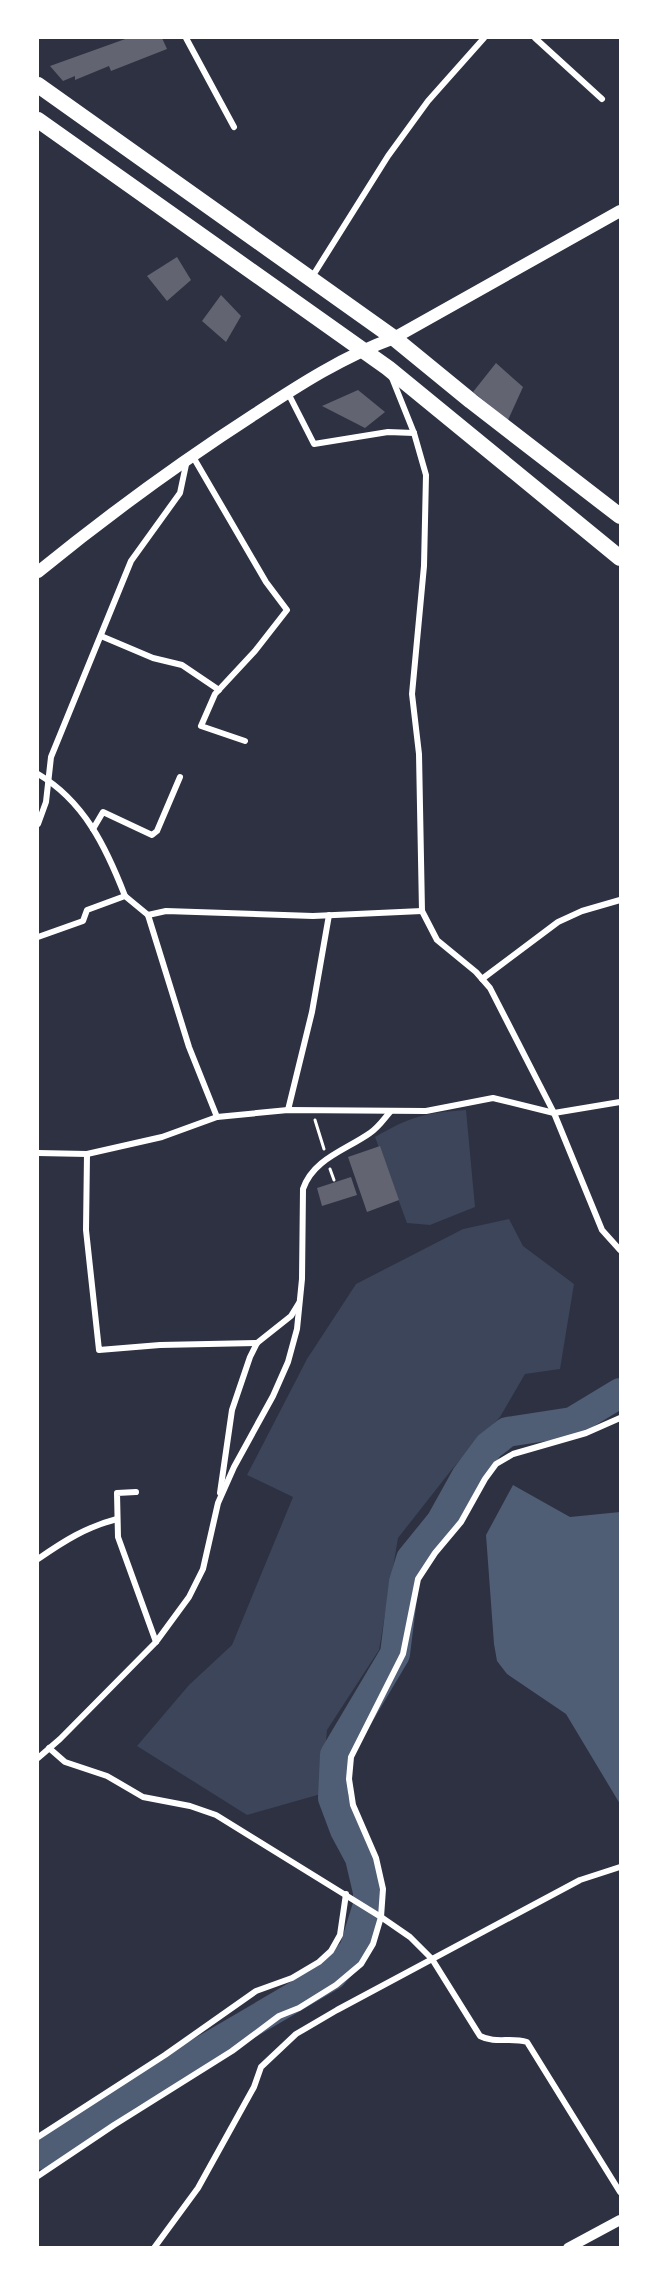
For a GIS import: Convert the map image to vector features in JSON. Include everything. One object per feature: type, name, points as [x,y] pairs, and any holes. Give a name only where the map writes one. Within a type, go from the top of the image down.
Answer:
[{"type":"highway","points":[[38,85],[394,338],[471,401],[621,516]]},
{"type":"highway","points":[[38,120],[388,368],[621,558]]},
{"type":"main road","points":[[38,572],[103,519],[190,456],[287,393],[362,350],[394,338],[621,211]]},
{"type":"street","points":[[186,38],[234,128]]},
{"type":"street","points":[[310,280],[395,147],[428,101],[484,38]]},
{"type":"street","points":[[535,38],[602,99]]},
{"type":"street","points":[[388,368],[414,433],[426,475],[424,566],[412,694],[419,754],[422,911],[437,940],[490,988],[554,1113],[602,1230],[621,1250]]},
{"type":"street","points":[[287,393],[314,444],[388,432],[414,433]]},
{"type":"street","points":[[38,824],[46,802],[51,757],[131,561],[180,493],[190,456]]},
{"type":"street","points":[[190,456],[266,582],[287,610],[255,651],[219,690],[201,726],[245,741]]},
{"type":"street","points":[[101,636],[153,658],[182,665],[219,690]]},
{"type":"street","points":[[38,774],[61,788],[93,829],[111,861],[125,896],[148,915],[189,1047],[217,1117]]},
{"type":"street","points":[[93,829],[103,812],[152,835],[157,831],[180,777]]},
{"type":"street","points":[[38,937],[83,921],[87,910],[125,896]]},
{"type":"street","points":[[482,979],[558,922],[582,911],[621,900]]},
{"type":"street","points":[[148,915],[166,911],[329,915],[422,911]]},
{"type":"street","points":[[288,1110],[312,1012],[329,915]]},
{"type":"street","points":[[38,1153],[87,1154],[162,1137],[217,1117],[288,1110],[426,1111],[493,1098],[554,1113],[621,1102]]},
{"type":"street","points":[[219,1503],[234,1467],[273,1396],[288,1362],[297,1329],[303,1189],[307,1176],[316,1166],[373,1132],[390,1112]]},
{"type":"street","points":[[87,1154],[86,1230],[99,1350],[160,1345],[257,1343]]},
{"type":"street","points":[[38,1758],[156,1642],[189,1597],[203,1569],[219,1503],[232,1410],[240,1380],[257,1343],[291,1316],[300,1301]]},
{"type":"street","points":[[38,2176],[232,2051],[279,2016],[299,2008],[336,1985],[361,1964],[373,1944],[381,1917],[383,1889],[376,1858],[354,1805],[350,1779],[351,1757],[403,1654],[418,1579],[435,1553],[461,1522],[484,1479],[496,1464],[513,1454],[586,1433],[621,1418]]},
{"type":"street","points":[[136,1492],[117,1493],[118,1536],[156,1642]]},
{"type":"street","points":[[38,1559],[94,1525],[117,1519]]},
{"type":"street","points":[[49,1748],[65,1762],[108,1776],[143,1797],[190,1806],[216,1815],[346,1894],[410,1937],[432,1959],[480,2036],[488,2041],[520,2040],[527,2042],[621,2192]]},
{"type":"street","points":[[154,2247],[198,2188],[254,2087],[261,2067],[296,2034],[580,1880],[621,1867]]},
{"type":"street","points":[[38,2137],[165,2055],[256,1991],[292,1978],[320,1962],[331,1952],[340,1935],[346,1894]]},
{"type":"street","points":[[568,2247],[621,2220]]},
{"type":"path","points":[[312,1110],[334,1180]]},
{"type":"shaded area","points":[[466,1110],[475,1207],[430,1225],[407,1223],[375,1137],[399,1124],[419,1117]]},
{"type":"shaded area","points":[[509,1219],[523,1246],[574,1284],[560,1369],[525,1374],[500,1417],[453,1468],[398,1538],[379,1650],[327,1730],[321,1794],[247,1815],[137,1746],[189,1685],[232,1645],[293,1497],[247,1475],[307,1359],[356,1284],[463,1229]]},
{"type":"shaded area","points":[[513,1485],[570,1517],[620,1512],[620,1804],[566,1714],[507,1674],[497,1661],[486,1535]]},
{"type":"building","points":[[128,38],[162,38],[167,49],[111,71],[109,66],[75,80],[75,76],[63,81],[50,66]]},
{"type":"building","points":[[177,257],[191,280],[167,301],[147,276]]},
{"type":"building","points":[[221,295],[241,316],[226,342],[202,321]]},
{"type":"building","points":[[496,363],[523,387],[508,420],[473,392]]},
{"type":"building","points":[[358,390],[385,412],[365,428],[322,406]]},
{"type":"building","points":[[380,1146],[399,1200],[367,1212],[348,1157]]},
{"type":"building","points":[[351,1177],[357,1195],[322,1206],[317,1188]]},
{"type":"waterway","points":[[38,2155],[129,2094],[332,1975],[354,1950],[368,1905],[368,1892],[360,1858],[345,1830],[333,1798],[335,1755],[395,1654],[404,1582],[411,1559],[441,1522],[466,1477],[489,1446],[507,1432],[572,1422],[620,1393]]}]
